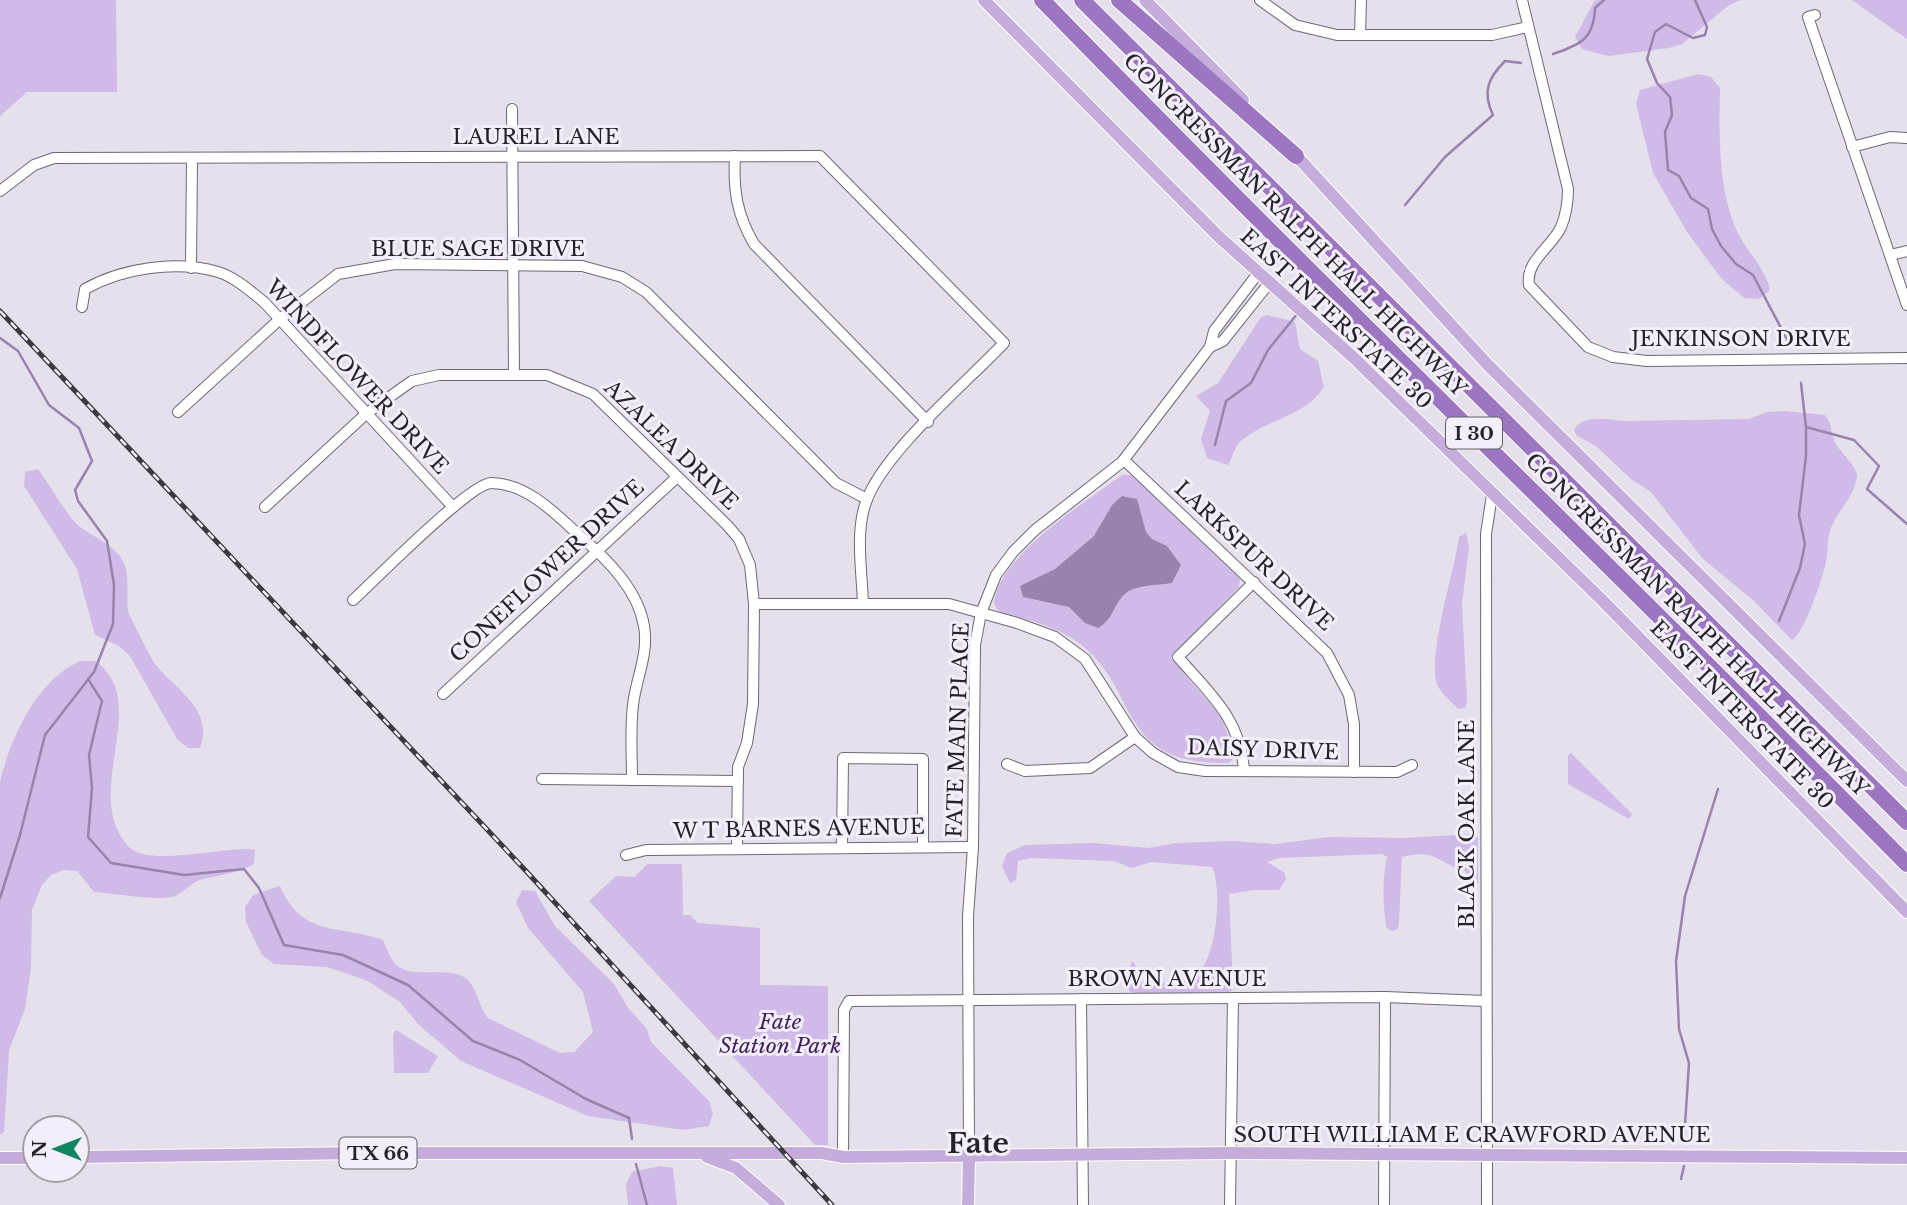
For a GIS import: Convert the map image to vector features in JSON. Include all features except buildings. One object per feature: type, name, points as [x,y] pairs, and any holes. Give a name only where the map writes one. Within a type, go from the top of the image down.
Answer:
[{"type":"highway","name":"CONGRESSMAN RALPH HALL HIGHWAY","points":[[1042,0],[1349,311],[1713,668],[1907,864]]},
{"type":"highway","name":"CONGRESSMAN RALPH HALL HIGHWAY","points":[[1082,0],[1907,822]]},
{"type":"highway","points":[[1119,0],[1296,156]]},
{"type":"main road","name":"EAST INTERSTATE 30","points":[[984,0],[1209,227],[1355,359],[1640,638],[1907,912]]},
{"type":"main road","points":[[1145,0],[1296,156],[1487,364],[1903,777]]},
{"type":"main road","name":"SOUTH WILLIAM E CRAWFORD AVENUE","points":[[679,1152],[821,1153],[843,1157],[1082,1153],[1486,1153],[1907,1158]]},
{"type":"main road","name":"TX 66","points":[[91,1157],[679,1152],[724,1162],[750,1179],[779,1205]]},
{"type":"main road","name":"FATE MAIN PLACE","points":[[968,1205],[969,1156]]},
{"type":"main road","points":[[0,1158],[21,1158]]},
{"type":"street","points":[[1261,0],[1287,21],[1304,29],[1360,35],[1492,35],[1528,27]]},
{"type":"street","points":[[1360,35],[1362,0]]},
{"type":"street","name":"JENKINSON DRIVE","points":[[1522,0],[1568,188],[1560,229],[1533,264],[1528,277],[1532,291],[1588,347],[1613,357],[1647,361],[1907,358]]},
{"type":"street","points":[[1815,15],[1808,17],[1907,305]]},
{"type":"street","points":[[512,109],[514,374]]},
{"type":"street","points":[[1852,147],[1890,137],[1907,138]]},
{"type":"street","points":[[735,156],[735,199],[741,221],[754,244],[928,422],[879,472],[867,499],[861,531],[863,604]]},
{"type":"street","name":"LAUREL LANE","points":[[0,191],[34,165],[54,158],[820,156],[1004,343],[928,422]]},
{"type":"street","points":[[191,268],[192,158]]},
{"type":"street","points":[[1890,256],[1907,251]]},
{"type":"street","name":"BLUE SAGE DRIVE","points":[[178,412],[279,319],[338,274],[395,264],[600,269],[622,277],[646,292],[836,483],[867,499]]},
{"type":"street","name":"WINDFLOWER DRIVE","points":[[82,307],[85,289],[107,276],[158,268],[191,268],[218,272],[241,284],[279,319],[453,507]]},
{"type":"street","name":"FATE MAIN PLACE","points":[[969,1156],[968,916],[973,847],[975,645],[981,613],[996,575],[1013,552],[1035,530],[1124,460],[1210,347],[1214,331],[1259,272]]},
{"type":"street","name":"FATE MAIN PLACE","points":[[1210,347],[1223,341],[1270,282]]},
{"type":"street","name":"AZALEA DRIVE","points":[[265,507],[367,414],[412,381],[439,375],[547,374],[593,394],[739,539],[750,565],[754,604],[753,704],[747,743],[738,767],[737,849]]},
{"type":"street","name":"LARKSPUR DRIVE","points":[[1124,460],[1313,638],[1339,672],[1349,695],[1353,724],[1353,772]]},
{"type":"street","name":"CONEFLOWER DRIVE","points":[[443,694],[677,477]]},
{"type":"street","points":[[354,600],[453,507],[482,486],[491,483],[508,487],[548,507],[597,551],[625,583],[640,607],[645,629],[645,653],[633,702],[632,780]]},
{"type":"street","name":"BLACK OAK LANE","points":[[1487,1205],[1486,534],[1492,495]]},
{"type":"street","points":[[1244,771],[1243,748],[1227,713],[1178,657],[1254,582]]},
{"type":"street","name":"DAISY DRIVE","points":[[754,604],[948,604],[1055,637],[1085,659],[1136,737],[1153,753],[1178,767],[1244,771],[1396,772],[1412,765]]},
{"type":"street","points":[[1007,764],[1025,771],[1090,768],[1136,737]]},
{"type":"street","points":[[842,848],[843,758],[923,759],[923,847]]},
{"type":"street","points":[[542,779],[738,781]]},
{"type":"street","name":"W T BARNES AVENUE","points":[[626,855],[646,850],[973,847]]},
{"type":"street","points":[[1230,1205],[1233,998]]},
{"type":"street","points":[[1384,1205],[1385,998]]},
{"type":"street","name":"BROWN AVENUE","points":[[843,1157],[844,1010],[849,1001],[1385,998],[1485,1001]]},
{"type":"street","points":[[1081,999],[1083,1205]]},
{"type":"green space","points":[[0,0],[116,0],[117,92],[27,92],[0,116]]},
{"type":"green space","points":[[1595,0],[1741,0],[1729,5],[1682,44],[1608,56],[1582,49],[1575,37]]},
{"type":"green space","points":[[1852,0],[1907,0],[1907,39]]},
{"type":"green space","points":[[1698,74],[1711,77],[1720,88],[1720,141],[1726,195],[1736,229],[1770,290],[1759,299],[1744,298],[1721,278],[1687,232],[1653,173],[1636,104],[1640,90]]},
{"type":"green space","points":[[1267,315],[1295,322],[1300,349],[1318,361],[1324,387],[1307,405],[1241,441],[1228,465],[1207,458],[1201,439],[1210,411],[1196,396],[1218,383],[1261,317]]},
{"type":"green space","points":[[1767,412],[1825,415],[1838,448],[1857,476],[1852,492],[1831,527],[1821,580],[1802,627],[1792,640],[1754,601],[1703,559],[1651,492],[1632,480],[1596,446],[1577,436],[1574,430],[1583,422],[1596,419],[1749,419]]},
{"type":"green space","points":[[38,469],[75,522],[120,556],[127,574],[128,612],[155,664],[197,711],[203,734],[200,748],[188,748],[177,739],[130,656],[119,646],[95,635],[77,569],[24,486],[25,472]]},
{"type":"green space","points":[[1122,475],[1131,475],[1240,579],[1239,587],[1171,658],[1220,715],[1236,755],[1229,763],[1192,760],[1165,751],[1147,738],[1096,659],[1075,640],[1045,625],[1002,613],[994,603],[999,584],[1027,548]]},
{"type":"green space","points":[[1466,533],[1469,546],[1462,604],[1467,702],[1465,708],[1458,709],[1437,684],[1435,670],[1439,633],[1459,537]]},
{"type":"green space","points":[[80,661],[95,661],[111,679],[118,700],[119,724],[111,801],[116,825],[129,847],[139,853],[153,856],[255,850],[254,864],[236,872],[199,880],[179,894],[167,898],[94,892],[77,871],[64,870],[51,875],[42,885],[32,910],[31,968],[25,1009],[9,1050],[4,1132],[0,1135],[0,782],[18,729],[38,696],[65,670]]},
{"type":"green space","points":[[1571,753],[1632,814],[1629,819],[1568,784],[1568,755]]},
{"type":"green space","points":[[1473,834],[1478,837],[1478,883],[1474,889],[1465,871],[1430,855],[1402,857],[1399,922],[1398,929],[1392,931],[1386,927],[1384,875],[1387,857],[1382,854],[1280,858],[1267,862],[1284,872],[1286,879],[1279,890],[1229,894],[1233,986],[1231,992],[1218,994],[1130,992],[1125,980],[1132,961],[1136,966],[1137,980],[1143,982],[1181,982],[1200,972],[1207,960],[1215,927],[1217,892],[1212,867],[1151,862],[1132,868],[1113,861],[1031,858],[1018,861],[1016,880],[1010,883],[1002,866],[1007,853],[1025,845],[1093,843],[1148,848],[1176,843],[1233,841],[1275,844],[1329,837],[1405,838]]},
{"type":"green space","name":"Fate Station Park","points":[[648,864],[682,864],[683,915],[690,915],[698,923],[760,928],[760,985],[828,986],[828,1145],[815,1145],[589,901],[616,876],[634,877]]},
{"type":"green space","points":[[280,886],[289,903],[311,922],[383,940],[393,962],[402,969],[464,977],[472,985],[488,1018],[560,1053],[574,1052],[593,1032],[583,992],[528,928],[516,902],[522,890],[535,891],[555,926],[614,984],[628,1008],[647,1029],[651,1042],[709,1101],[713,1113],[709,1126],[683,1130],[588,1116],[461,1061],[418,1024],[400,1002],[366,980],[327,967],[274,964],[262,955],[246,922],[245,907],[253,895]]},
{"type":"green space","points":[[396,1030],[438,1056],[428,1073],[394,1073],[393,1034]]},
{"type":"green space","points":[[660,1166],[673,1168],[677,1205],[628,1205],[626,1184],[632,1172]]},
{"type":"shaded area","points":[[1122,496],[1137,499],[1146,532],[1152,539],[1167,546],[1181,565],[1172,583],[1144,586],[1129,591],[1108,620],[1098,628],[1085,623],[1069,607],[1023,597],[1020,586],[1055,569],[1094,536],[1112,505]]},
{"type":"waterway","points":[[1553,54],[1584,39],[1592,27],[1595,8],[1604,0]]},
{"type":"waterway","points":[[1695,0],[1707,27],[1705,35],[1693,38],[1666,24],[1655,32],[1647,59],[1657,83],[1670,97],[1672,115],[1665,132],[1668,170],[1679,176],[1691,198],[1708,209],[1712,229],[1721,246],[1736,264],[1753,275],[1789,343]]},
{"type":"waterway","points":[[1405,205],[1445,157],[1493,115],[1487,92],[1499,67],[1505,61],[1521,63]]},
{"type":"waterway","points":[[1215,445],[1226,401],[1251,383],[1268,350],[1298,313]]},
{"type":"waterway","points":[[0,338],[18,351],[49,405],[79,428],[92,461],[75,490],[78,501],[107,541],[114,585],[113,624],[94,672],[45,735],[20,835],[0,898]]},
{"type":"waterway","points":[[1801,383],[1806,427],[1854,440],[1879,466],[1867,489],[1907,524]]},
{"type":"waterway","points":[[1779,621],[1800,568],[1805,544],[1799,515],[1806,456],[1806,427]]},
{"type":"waterway","points":[[88,679],[102,701],[89,755],[92,788],[88,837],[111,863],[184,875],[244,869],[259,888],[284,945],[343,955],[408,985],[473,1041],[520,1060],[586,1099],[629,1118],[632,1139]]},
{"type":"waterway","points":[[1684,1141],[1689,1063],[1679,1029],[1676,961],[1685,896],[1718,789]]},
{"type":"waterway","points":[[636,1164],[647,1205]]},
{"type":"waterway","points":[[1681,1179],[1684,1166]]},
{"type":"railway","points":[[0,311],[526,871],[832,1205]]},
{"type":"district","name":"Fate","points":[[978,1143]]}]
